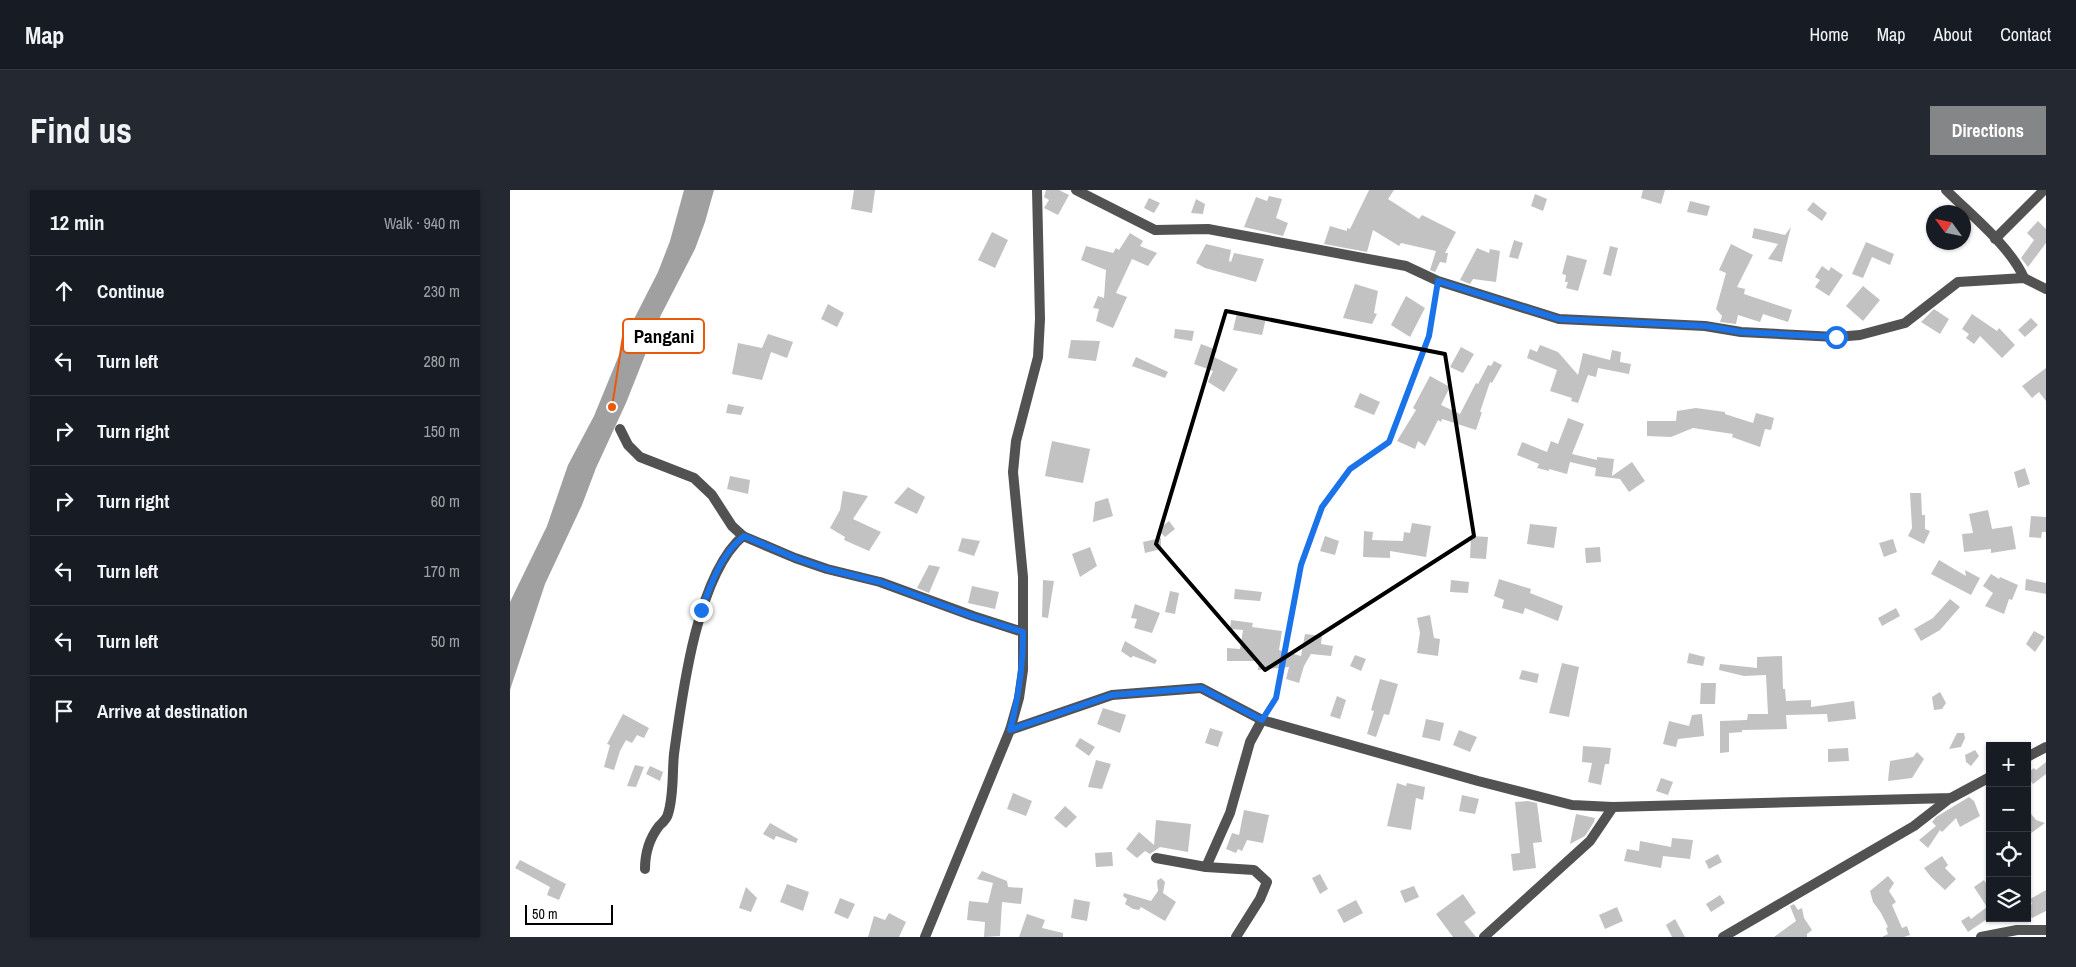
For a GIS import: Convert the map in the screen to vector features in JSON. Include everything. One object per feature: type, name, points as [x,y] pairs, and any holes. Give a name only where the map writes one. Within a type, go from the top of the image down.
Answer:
[{"type":"street","points":[[926,937],[1010,730],[1019,698],[1023,670],[1023,577],[1013,472],[1016,441],[1038,357],[1040,319],[1037,190]]},
{"type":"street","points":[[1076,190],[1155,230],[1208,229],[1406,266],[1438,281],[1559,319],[1706,326],[1741,332],[1836,337],[1860,335],[1905,322],[1958,282],[2024,278],[2046,289]]},
{"type":"street","points":[[1946,190],[1995,239],[2019,268],[2024,278]]},
{"type":"street","points":[[1995,239],[2044,190]]},
{"type":"street","points":[[620,429],[628,445],[640,457],[694,478],[712,495],[732,526],[744,536],[795,558],[827,569],[880,582],[972,616],[1023,632]]},
{"type":"street","points":[[645,869],[645,858],[650,840],[668,816],[684,694],[701,610],[720,564],[735,543],[744,536]]},
{"type":"street","points":[[1010,730],[1112,695],[1201,688],[1262,720],[1478,781],[1572,805],[1613,806],[1951,798]]},
{"type":"street","points":[[1206,867],[1230,813],[1250,742],[1262,720]]},
{"type":"street","points":[[2031,755],[2046,747]]},
{"type":"street","points":[[1723,937],[1914,826],[1951,798],[1986,779]]},
{"type":"street","points":[[1484,937],[1590,841],[1613,806]]},
{"type":"street","points":[[1156,858],[1206,867],[1254,870],[1267,882],[1260,899],[1236,937]]},
{"type":"street","points":[[1981,937],[2017,930],[2046,930]]},
{"type":"path","points":[[1262,720],[1276,698],[1301,565],[1322,507],[1350,469],[1389,442],[1429,336],[1438,281]]},
{"type":"highlighted area","points":[[1226,311],[1445,354],[1474,536],[1265,670],[1156,544]]},
{"type":"shaded area","points":[[684,190],[714,190],[705,222],[695,249],[661,315],[626,403],[596,468],[582,505],[545,584],[510,690],[510,602],[547,526],[568,465],[594,416],[633,321],[658,272],[670,241]]},
{"type":"building","points":[[854,190],[875,190],[872,213],[851,209]]},
{"type":"building","points":[[1046,190],[1059,190],[1069,195],[1058,215],[1044,208],[1049,200],[1044,197]]},
{"type":"building","points":[[1369,190],[1394,190],[1388,199],[1419,219],[1422,215],[1456,232],[1445,253],[1448,253],[1446,263],[1440,262],[1435,272],[1430,270],[1436,251],[1401,243],[1399,246],[1373,230],[1367,252],[1324,244],[1330,226],[1347,231],[1347,228],[1350,229]]},
{"type":"building","points":[[1643,190],[1665,190],[1661,204],[1641,198]]},
{"type":"building","points":[[1535,194],[1547,199],[1543,211],[1531,206]]},
{"type":"building","points":[[1269,196],[1282,199],[1276,218],[1288,223],[1283,236],[1244,227],[1256,197],[1267,201]]},
{"type":"building","points":[[1149,198],[1160,203],[1154,213],[1144,208]]},
{"type":"building","points":[[1196,199],[1205,204],[1203,214],[1191,213]]},
{"type":"building","points":[[1690,201],[1710,206],[1707,216],[1687,212]]},
{"type":"building","points":[[1813,202],[1827,213],[1822,221],[1807,210]]},
{"type":"building","points":[[2038,221],[2046,229],[2046,243],[2028,267],[2021,258],[2034,240],[2027,233]]},
{"type":"building","points":[[1791,227],[1782,262],[1768,259],[1778,244],[1752,238],[1754,228],[1785,235]]},
{"type":"building","points":[[992,232],[1008,240],[995,268],[978,260]]},
{"type":"building","points":[[1130,233],[1143,241],[1140,246],[1157,253],[1148,266],[1132,259],[1116,293],[1127,297],[1113,328],[1096,321],[1099,309],[1093,308],[1098,296],[1104,298],[1106,270],[1081,260],[1086,246],[1113,253],[1116,248],[1119,250]]},
{"type":"building","points":[[1514,240],[1523,243],[1518,259],[1509,257]]},
{"type":"building","points":[[1866,242],[1894,254],[1890,265],[1872,257],[1863,278],[1852,274]]},
{"type":"building","points":[[1206,244],[1231,250],[1229,261],[1231,262],[1234,253],[1264,259],[1256,282],[1205,268],[1196,263]]},
{"type":"building","points":[[1731,244],[1753,255],[1737,287],[1745,289],[1744,294],[1792,310],[1788,322],[1763,314],[1760,322],[1738,315],[1736,324],[1720,322],[1722,316],[1716,309],[1726,273],[1719,270]]},
{"type":"building","points":[[1610,246],[1618,248],[1611,276],[1603,274]]},
{"type":"building","points":[[1477,248],[1489,253],[1490,249],[1500,251],[1496,282],[1473,279],[1470,284],[1460,280]]},
{"type":"building","points":[[1567,255],[1587,260],[1578,291],[1566,288],[1568,282],[1565,282],[1566,275],[1562,274]]},
{"type":"building","points":[[1822,266],[1829,271],[1831,267],[1843,275],[1829,296],[1815,287],[1820,280],[1815,277]]},
{"type":"building","points":[[1355,284],[1378,291],[1374,313],[1377,314],[1372,324],[1343,318]]},
{"type":"building","points":[[1863,286],[1880,300],[1863,321],[1846,306]]},
{"type":"building","points":[[1406,296],[1425,308],[1410,337],[1391,325]]},
{"type":"building","points":[[828,304],[844,313],[837,327],[821,319]]},
{"type":"building","points":[[1934,309],[1949,319],[1940,334],[1921,322]]},
{"type":"building","points":[[1237,313],[1266,318],[1262,335],[1233,330]]},
{"type":"building","points":[[1972,314],[1997,331],[1999,328],[2015,345],[2002,358],[1980,336],[1974,344],[1966,338],[1969,334],[1962,329]]},
{"type":"building","points":[[2031,318],[2038,325],[2025,337],[2018,330]]},
{"type":"building","points":[[1175,329],[1194,331],[1192,341],[1174,338]]},
{"type":"building","points":[[768,334],[793,342],[787,358],[771,352],[762,380],[732,374],[738,343],[762,348]]},
{"type":"building","points":[[1071,340],[1100,341],[1096,361],[1068,358]]},
{"type":"building","points":[[1201,344],[1217,350],[1214,357],[1238,369],[1224,392],[1208,382],[1213,371],[1194,364]]},
{"type":"building","points":[[1540,345],[1558,352],[1578,375],[1583,353],[1610,360],[1612,350],[1621,352],[1620,362],[1631,364],[1629,374],[1598,368],[1596,377],[1588,375],[1578,403],[1571,401],[1572,398],[1550,391],[1557,370],[1527,358],[1530,349],[1537,352]]},
{"type":"building","points":[[1461,347],[1474,354],[1463,373],[1450,367]]},
{"type":"building","points":[[1136,357],[1168,372],[1165,378],[1132,366]]},
{"type":"building","points":[[1494,361],[1502,365],[1492,383],[1490,382],[1476,430],[1442,419],[1441,422],[1438,420],[1425,446],[1418,441],[1415,449],[1397,441],[1416,410],[1413,408],[1430,376],[1450,387],[1441,405],[1460,414],[1476,383],[1478,384],[1488,365],[1491,366]]},
{"type":"building","points":[[2046,368],[2046,401],[2039,392],[2032,398],[2022,386]]},
{"type":"building","points":[[1360,393],[1380,402],[1374,415],[1354,407]]},
{"type":"building","points":[[728,404],[744,407],[741,415],[726,413]]},
{"type":"building","points":[[1696,408],[1725,412],[1725,414],[1753,423],[1756,413],[1774,418],[1771,430],[1765,429],[1760,447],[1732,437],[1733,434],[1693,428],[1671,437],[1647,436],[1647,421],[1676,421],[1677,411]]},
{"type":"building","points":[[1568,418],[1584,424],[1572,454],[1597,460],[1597,457],[1614,459],[1612,476],[1632,462],[1645,481],[1629,492],[1620,479],[1595,476],[1596,468],[1570,462],[1567,474],[1537,468],[1539,464],[1517,455],[1522,442],[1547,452],[1551,441],[1558,444]]},
{"type":"building","points":[[1052,441],[1090,449],[1083,483],[1045,476]]},
{"type":"building","points":[[2025,468],[2030,484],[2018,488],[2014,472]]},
{"type":"building","points":[[730,476],[750,480],[748,494],[727,489]]},
{"type":"building","points":[[908,487],[925,497],[917,514],[894,503]]},
{"type":"building","points":[[843,491],[868,496],[853,519],[881,532],[869,551],[844,540],[845,537],[830,528],[840,510]]},
{"type":"building","points":[[1910,493],[1921,493],[1922,515],[1925,515],[1925,529],[1930,531],[1924,544],[1908,536],[1912,528]]},
{"type":"building","points":[[1108,498],[1113,516],[1093,522],[1095,502]]},
{"type":"building","points":[[1988,510],[1992,529],[2012,526],[2016,549],[1991,553],[1991,549],[1964,552],[1962,534],[1973,533],[1969,514]]},
{"type":"building","points":[[2031,516],[2046,517],[2046,532],[2042,532],[2041,538],[2029,537]]},
{"type":"building","points":[[1169,521],[1175,529],[1165,537],[1158,530]]},
{"type":"building","points":[[1412,523],[1431,526],[1426,557],[1390,551],[1390,558],[1363,557],[1364,531],[1373,532],[1372,540],[1403,541],[1404,532],[1410,533]]},
{"type":"building","points":[[1530,524],[1557,527],[1554,548],[1527,544]]},
{"type":"building","points":[[1325,536],[1339,541],[1335,555],[1320,551]]},
{"type":"building","points":[[1471,536],[1488,537],[1486,559],[1470,558]]},
{"type":"building","points":[[962,538],[980,541],[974,556],[958,551]]},
{"type":"building","points":[[1161,538],[1161,549],[1145,553],[1143,542]]},
{"type":"building","points":[[1893,539],[1897,552],[1884,557],[1879,543]]},
{"type":"building","points":[[1090,547],[1097,566],[1080,577],[1072,554]]},
{"type":"building","points":[[1600,547],[1601,562],[1586,563],[1585,548]]},
{"type":"building","points":[[1939,560],[1966,576],[1965,570],[1980,578],[1971,595],[1931,574]]},
{"type":"building","points":[[929,565],[940,567],[929,593],[917,588]]},
{"type":"building","points":[[1991,574],[1999,579],[2000,577],[2018,585],[2012,600],[2009,599],[2004,614],[1985,606],[1993,593],[1983,586]]},
{"type":"building","points":[[1499,579],[1531,589],[1530,593],[1563,606],[1558,621],[1525,608],[1523,614],[1502,608],[1504,600],[1494,596]]},
{"type":"building","points":[[2026,579],[2046,583],[2046,594],[2025,590]]},
{"type":"building","points":[[1043,580],[1054,581],[1048,618],[1042,617]]},
{"type":"building","points":[[1451,580],[1469,582],[1468,593],[1450,592]]},
{"type":"building","points":[[972,586],[999,592],[995,609],[968,603]]},
{"type":"building","points":[[1235,589],[1262,592],[1260,601],[1234,599]]},
{"type":"building","points":[[1170,591],[1179,593],[1175,614],[1165,612]]},
{"type":"building","points":[[1950,599],[1960,607],[1940,630],[1921,641],[1914,629],[1933,618]]},
{"type":"building","points":[[1135,604],[1160,613],[1152,633],[1134,628],[1137,619],[1131,618]]},
{"type":"building","points":[[1896,608],[1900,616],[1882,626],[1878,618]]},
{"type":"building","points":[[1430,615],[1434,638],[1440,639],[1438,656],[1417,653],[1420,633],[1417,618]]},
{"type":"building","points":[[1231,620],[1253,623],[1252,627],[1282,631],[1279,650],[1301,656],[1305,634],[1322,636],[1321,644],[1333,646],[1331,656],[1311,654],[1304,666],[1299,683],[1286,679],[1289,667],[1258,670],[1259,661],[1227,661],[1227,648],[1240,649],[1243,630],[1230,629]]},
{"type":"building","points":[[2034,631],[2045,637],[2035,652],[2026,644]]},
{"type":"building","points":[[1125,641],[1157,660],[1155,664],[1133,656],[1131,658],[1121,651]]},
{"type":"building","points":[[1689,653],[1705,657],[1703,666],[1687,663]]},
{"type":"building","points":[[1355,655],[1366,659],[1361,671],[1350,666]]},
{"type":"building","points":[[1782,656],[1783,689],[1785,689],[1786,701],[1811,700],[1811,707],[1854,701],[1856,719],[1828,722],[1827,714],[1786,715],[1787,729],[1742,730],[1742,732],[1729,733],[1729,752],[1720,753],[1720,721],[1747,720],[1748,714],[1768,714],[1766,675],[1744,676],[1719,670],[1720,664],[1757,668],[1757,657]]},
{"type":"building","points":[[1562,663],[1579,667],[1569,717],[1549,713]]},
{"type":"building","points":[[1522,670],[1539,674],[1537,683],[1519,679]]},
{"type":"building","points":[[1380,679],[1398,684],[1389,715],[1384,714],[1376,737],[1367,734],[1374,711],[1371,710]]},
{"type":"building","points":[[1701,683],[1716,683],[1715,704],[1700,704]]},
{"type":"building","points":[[1940,692],[1946,703],[1942,709],[1934,710],[1932,697]]},
{"type":"building","points":[[1337,696],[1346,700],[1340,719],[1330,716]]},
{"type":"building","points":[[1103,708],[1126,715],[1120,733],[1097,724]]},
{"type":"building","points":[[623,714],[649,728],[644,738],[637,735],[632,743],[626,740],[614,770],[604,767],[610,745],[607,744]]},
{"type":"building","points":[[1702,714],[1704,736],[1678,739],[1676,747],[1663,744],[1669,721],[1689,726],[1692,715]]},
{"type":"building","points":[[1426,719],[1444,723],[1440,741],[1422,737]]},
{"type":"building","points":[[1210,728],[1223,732],[1218,747],[1205,743]]},
{"type":"building","points":[[1459,730],[1477,737],[1470,752],[1453,745]]},
{"type":"building","points":[[1957,733],[1964,733],[1965,738],[1961,747],[1949,749]]},
{"type":"building","points":[[1080,738],[1095,747],[1089,756],[1075,746]]},
{"type":"building","points":[[1583,746],[1611,748],[1609,764],[1605,764],[1601,785],[1588,782],[1592,763],[1582,762]]},
{"type":"building","points":[[1848,748],[1849,761],[1828,762],[1828,749]]},
{"type":"building","points":[[1975,750],[1979,756],[1971,766],[1966,762],[1965,755]]},
{"type":"building","points":[[1917,752],[1924,759],[1912,778],[1888,781],[1890,761],[1913,757]]},
{"type":"building","points":[[1096,760],[1111,764],[1102,789],[1088,787]]},
{"type":"building","points":[[2046,762],[2046,774],[2033,784],[2031,782],[2031,770],[2034,768],[2036,770]]},
{"type":"building","points":[[635,765],[644,767],[636,787],[627,786]]},
{"type":"building","points":[[650,766],[663,772],[660,781],[646,774]]},
{"type":"building","points":[[1661,778],[1673,782],[1668,795],[1656,791]]},
{"type":"building","points":[[1397,783],[1406,786],[1407,783],[1425,787],[1423,800],[1416,798],[1411,830],[1387,826]]},
{"type":"building","points":[[1013,793],[1032,801],[1026,816],[1007,809]]},
{"type":"building","points":[[1462,795],[1479,799],[1475,814],[1459,811]]},
{"type":"building","points":[[1969,797],[1974,801],[1980,816],[1960,827],[1956,818],[1942,832],[1940,830],[1928,848],[1919,840],[1936,826],[1932,822],[1936,817]]},
{"type":"building","points":[[1528,801],[1537,803],[1542,842],[1533,843],[1536,868],[1513,871],[1511,854],[1520,853],[1515,802]]},
{"type":"building","points":[[1065,806],[1077,817],[1066,828],[1054,818]]},
{"type":"building","points":[[1244,810],[1269,815],[1263,843],[1247,840],[1242,851],[1238,849],[1236,853],[1226,849],[1232,833],[1239,835]]},
{"type":"building","points":[[1576,814],[1595,818],[1585,836],[1570,844]]},
{"type":"building","points":[[2031,814],[2036,820],[2045,823],[2031,833]]},
{"type":"building","points":[[1156,820],[1191,824],[1188,852],[1160,847],[1150,854],[1145,851],[1137,858],[1126,849],[1139,832],[1154,845]]},
{"type":"building","points":[[770,823],[798,839],[796,843],[776,836],[774,840],[763,834]]},
{"type":"building","points":[[1672,838],[1693,840],[1690,859],[1663,856],[1661,868],[1624,861],[1627,849],[1639,851],[1640,841],[1671,847]]},
{"type":"building","points":[[1112,852],[1113,866],[1096,867],[1095,853]]},
{"type":"building","points":[[1718,854],[1722,862],[1709,869],[1705,861]]},
{"type":"building","points":[[1942,856],[1948,865],[1945,868],[1956,879],[1945,890],[1924,868]]},
{"type":"building","points":[[520,860],[566,884],[559,900],[547,895],[550,887],[515,868]]},
{"type":"building","points":[[982,871],[1007,881],[1008,887],[1023,888],[1021,904],[1002,902],[1000,936],[984,937],[985,922],[967,920],[969,901],[988,903],[993,883],[977,879]]},
{"type":"building","points":[[1320,874],[1328,889],[1320,894],[1312,878]]},
{"type":"building","points":[[1888,876],[1894,883],[1889,891],[1896,902],[1892,905],[1902,928],[1907,926],[1910,935],[1904,937],[1882,937],[1888,934],[1886,928],[1888,927],[1873,902],[1870,891]]},
{"type":"building","points":[[1161,878],[1165,882],[1163,893],[1176,902],[1165,921],[1141,907],[1139,910],[1133,909],[1125,904],[1127,899],[1123,896],[1124,893],[1151,901],[1158,891],[1157,881]]},
{"type":"building","points":[[1984,880],[1986,883],[1986,905],[1974,887]]},
{"type":"building","points":[[787,884],[809,892],[803,911],[780,902]]},
{"type":"building","points":[[1414,886],[1419,897],[1405,903],[1400,891]]},
{"type":"building","points":[[746,887],[757,898],[751,912],[739,908]]},
{"type":"building","points":[[2046,890],[2046,911],[2032,918],[2031,917],[2031,898]]},
{"type":"building","points":[[1463,894],[1476,913],[1464,922],[1476,937],[1453,937],[1436,914]]},
{"type":"building","points":[[1720,895],[1725,903],[1711,912],[1706,904]]},
{"type":"building","points":[[840,898],[855,904],[848,919],[834,913]]},
{"type":"building","points":[[1074,899],[1090,902],[1087,921],[1071,918]]},
{"type":"building","points":[[1356,900],[1363,913],[1344,923],[1337,910]]},
{"type":"building","points":[[1794,904],[1798,910],[1802,908],[1804,918],[1812,930],[1807,934],[1807,937],[1774,937],[1796,921],[1790,906]]},
{"type":"building","points":[[1617,907],[1623,921],[1605,929],[1599,915]]},
{"type":"building","points":[[1986,908],[1986,920],[1968,932],[1961,921],[1969,916],[1971,919]]},
{"type":"building","points":[[889,913],[906,922],[899,937],[868,937],[874,916],[885,920]]},
{"type":"building","points":[[1027,914],[1045,920],[1042,928],[1063,933],[1063,937],[1019,937]]},
{"type":"building","points":[[1675,919],[1685,937],[1672,937],[1666,925]]},
{"type":"place","name":"Pangani","points":[[612,407]]},
{"type":"route","points":[[701,610],[720,564],[735,543],[744,536],[795,558],[827,569],[880,582],[972,616],[1023,632],[1023,670],[1019,698],[1010,730],[1112,695],[1201,688],[1262,720],[1276,698],[1301,565],[1322,507],[1350,469],[1389,442],[1429,336],[1438,281],[1559,319],[1706,326],[1741,332],[1836,337]]}]
